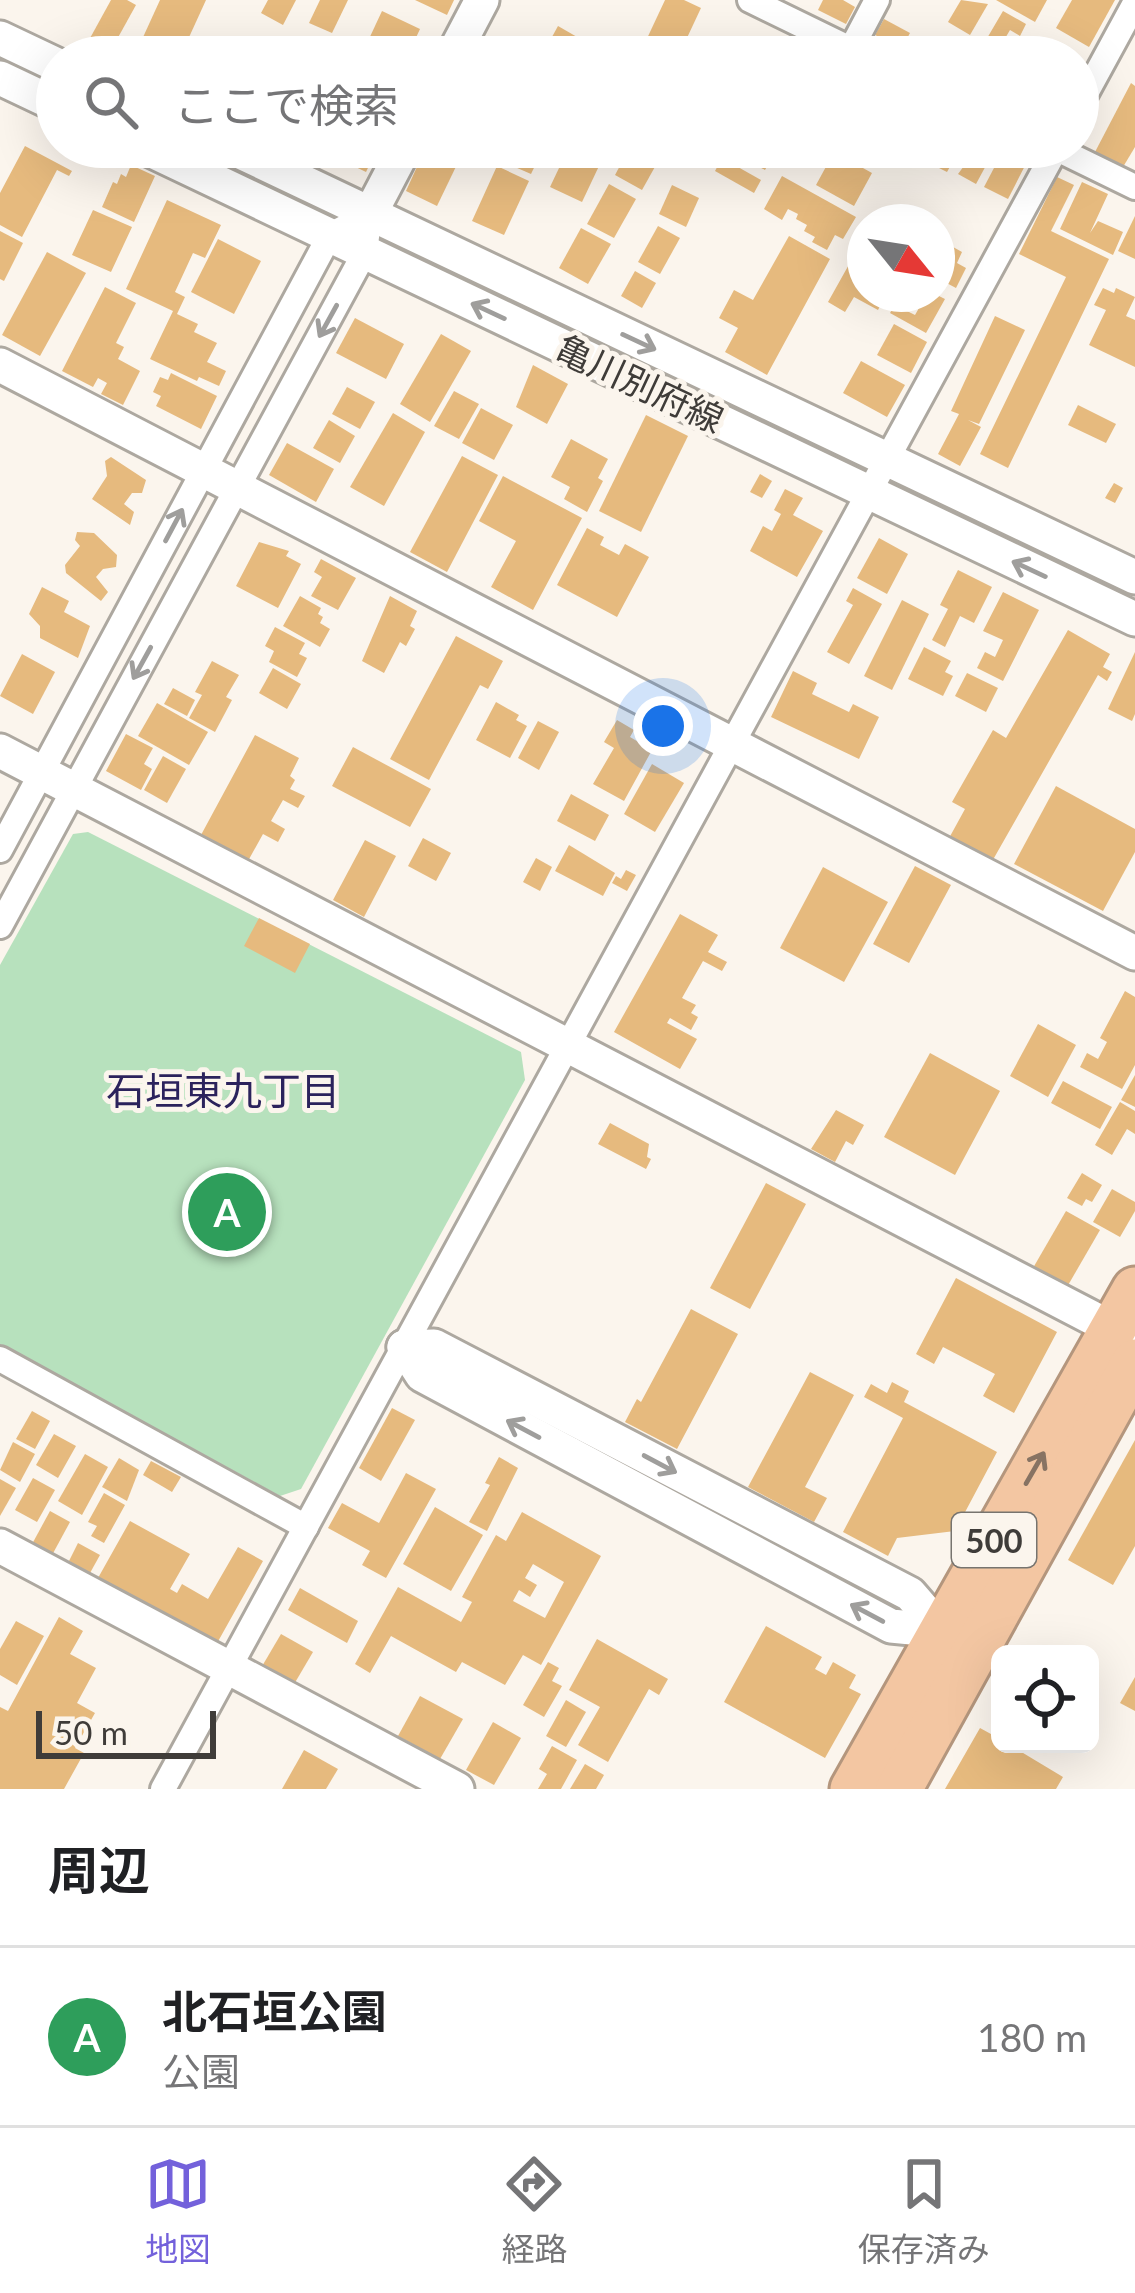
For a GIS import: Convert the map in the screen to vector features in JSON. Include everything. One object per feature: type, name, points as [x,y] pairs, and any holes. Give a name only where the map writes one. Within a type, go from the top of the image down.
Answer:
[{"type":"highway","name":"500","points":[[899,1789],[1031,1551],[1130,1330]]},
{"type":"highway","name":"500","points":[[853,1789],[942,1631],[1130,1330]]},
{"type":"street","points":[[463,36],[482,0]]},
{"type":"street","points":[[750,0],[824,36]]},
{"type":"street","points":[[865,36],[877,0]]},
{"type":"street","points":[[1099,69],[1135,3]]},
{"type":"street","points":[[0,38],[36,55]]},
{"type":"street","points":[[0,78],[36,96]]},
{"type":"street","name":"亀川別府線","points":[[188,168],[1135,619]]},
{"type":"street","name":"亀川別府線","points":[[274,168],[1135,578]]},
{"type":"street","points":[[0,926],[365,252],[370,214],[394,168]]},
{"type":"street","points":[[163,1789],[1044,168]]},
{"type":"street","points":[[1096,168],[1135,187]]},
{"type":"street","points":[[0,850],[330,236],[370,214]]},
{"type":"street","points":[[0,365],[1135,953]]},
{"type":"street","points":[[0,751],[1130,1330]]},
{"type":"street","points":[[404,1347],[422,1376],[891,1626],[942,1631],[965,1622],[1031,1551]]},
{"type":"street","points":[[0,1359],[306,1527]]},
{"type":"street","points":[[0,1546],[457,1789]]},
{"type":"street","points":[[942,1631],[954,1669],[950,1700]]},
{"type":"green space","points":[[88,832],[521,1052],[525,1080],[301,1489],[280,1496],[0,1344],[0,965],[73,834]]},
{"type":"building","points":[[111,0],[136,5],[119,36],[91,36]]},
{"type":"building","points":[[160,0],[206,0],[190,36],[144,36]]},
{"type":"building","points":[[268,0],[296,0],[283,25],[261,13]]},
{"type":"building","points":[[320,0],[348,0],[332,33],[309,23]]},
{"type":"building","points":[[415,0],[454,0],[447,15]]},
{"type":"building","points":[[665,0],[684,0],[701,8],[688,36],[648,36]]},
{"type":"building","points":[[823,0],[843,0],[855,7],[846,24],[818,10]]},
{"type":"building","points":[[961,0],[988,4],[970,35],[948,22]]},
{"type":"building","points":[[996,0],[1047,0],[1035,22]]},
{"type":"building","points":[[1072,0],[1115,0],[1095,36],[1070,36],[1056,28]]},
{"type":"building","points":[[382,11],[420,29],[417,36],[370,36]]},
{"type":"building","points":[[1003,11],[1026,24],[1020,36],[1010,30],[1006,36],[988,36]]},
{"type":"building","points":[[884,19],[910,33],[908,36],[875,35]]},
{"type":"building","points":[[558,26],[575,36],[553,36]]},
{"type":"building","points":[[1131,83],[1135,86],[1135,147],[1123,167],[1099,154],[1099,144]]},
{"type":"building","points":[[25,146],[36,152],[36,168],[72,171],[69,176],[57,170],[22,237],[0,225],[0,193]]},
{"type":"building","points":[[130,168],[155,176],[134,222],[102,207],[113,182],[117,184],[121,174],[126,177]]},
{"type":"building","points":[[416,168],[455,168],[437,206],[406,191]]},
{"type":"building","points":[[496,168],[529,181],[504,235],[472,221]]},
{"type":"building","points":[[559,168],[598,168],[582,202],[550,187]]},
{"type":"building","points":[[619,168],[654,168],[642,190],[615,175]]},
{"type":"building","points":[[740,168],[761,180],[754,193],[715,171]]},
{"type":"building","points":[[825,168],[863,168],[872,173],[855,204],[816,185]]},
{"type":"building","points":[[962,168],[985,168],[976,184],[958,174]]},
{"type":"building","points":[[994,168],[1024,168],[1008,199],[984,187]]},
{"type":"building","points":[[782,176],[847,212],[847,232],[843,239],[835,235],[827,250],[812,242],[815,237],[804,231],[807,225],[796,219],[798,214],[788,209],[782,220],[764,209]]},
{"type":"building","points":[[1057,177],[1074,185],[1051,231],[1109,259],[1008,468],[980,454],[1066,277],[1019,254]]},
{"type":"building","points":[[1082,182],[1108,194],[1090,233],[1098,221],[1123,232],[1113,255],[1060,229]]},
{"type":"building","points":[[609,184],[636,199],[614,238],[587,224]]},
{"type":"building","points":[[672,185],[699,198],[686,227],[659,214]]},
{"type":"building","points":[[167,200],[221,225],[205,258],[193,253],[175,292],[185,297],[177,314],[198,324],[194,332],[217,343],[207,362],[226,371],[219,386],[150,359],[173,311],[126,289]]},
{"type":"building","points":[[93,210],[132,227],[111,272],[72,255]]},
{"type":"building","points":[[1135,216],[1135,259],[1118,251]]},
{"type":"building","points":[[658,226],[680,238],[660,274],[638,262]]},
{"type":"building","points":[[581,228],[611,244],[588,284],[559,268]]},
{"type":"building","points":[[0,231],[23,243],[4,281],[0,279]]},
{"type":"building","points":[[789,236],[830,259],[767,375],[725,352],[738,328],[719,318],[734,290],[753,300]]},
{"type":"building","points":[[218,239],[261,261],[234,314],[191,292]]},
{"type":"building","points":[[955,248],[962,252],[957,263],[966,268],[956,288]]},
{"type":"building","points":[[47,252],[86,273],[40,356],[2,335]]},
{"type":"building","points":[[847,268],[847,309],[845,312],[828,302]]},
{"type":"building","points":[[635,271],[656,283],[642,308],[621,296]]},
{"type":"building","points":[[105,287],[136,303],[116,343],[124,347],[118,359],[140,371],[123,405],[101,394],[107,383],[98,378],[93,387],[62,371]]},
{"type":"building","points":[[1103,288],[1135,297],[1126,316],[1135,320],[1135,367],[1089,345],[1106,310],[1094,305]]},
{"type":"building","points":[[909,312],[938,312],[926,333],[890,313]]},
{"type":"building","points":[[995,316],[1025,330],[979,424],[968,420],[981,427],[960,466],[938,454],[959,414],[951,411]]},
{"type":"building","points":[[355,318],[404,344],[386,379],[336,353]]},
{"type":"building","points":[[894,324],[927,342],[911,373],[877,355]]},
{"type":"building","points":[[441,334],[471,351],[430,422],[400,404]]},
{"type":"building","points":[[861,361],[905,385],[887,417],[843,393]]},
{"type":"building","points":[[533,365],[568,384],[547,424],[516,407]]},
{"type":"building","points":[[171,373],[217,396],[201,429],[156,406],[161,396],[153,392],[160,377],[168,380]]},
{"type":"building","points":[[347,387],[375,402],[360,429],[332,414]]},
{"type":"building","points":[[454,391],[479,404],[459,439],[434,426]]},
{"type":"building","points":[[1078,405],[1116,424],[1106,443],[1068,425]]},
{"type":"building","points":[[481,408],[513,425],[494,460],[462,443]]},
{"type":"building","points":[[393,413],[425,432],[384,506],[350,487]]},
{"type":"building","points":[[646,415],[688,436],[641,532],[599,511]]},
{"type":"building","points":[[329,420],[355,436],[340,463],[313,448]]},
{"type":"building","points":[[571,439],[608,459],[587,512],[564,499],[570,487],[551,477]]},
{"type":"building","points":[[287,443],[334,469],[316,502],[269,475]]},
{"type":"building","points":[[462,456],[498,475],[447,572],[410,552]]},
{"type":"building","points":[[111,457],[146,480],[142,493],[132,493],[124,504],[134,512],[130,525],[92,499],[107,476],[105,461]]},
{"type":"building","points":[[760,474],[772,481],[762,498],[750,492]]},
{"type":"building","points":[[503,476],[582,518],[533,610],[491,587],[516,541],[479,521]]},
{"type":"building","points":[[1114,483],[1123,488],[1115,503],[1105,498]]},
{"type":"building","points":[[785,489],[803,498],[793,515],[823,531],[797,577],[750,551],[763,526],[772,531],[781,514],[774,510]]},
{"type":"building","points":[[587,528],[604,537],[600,545],[619,555],[625,544],[649,557],[617,617],[557,585]]},
{"type":"building","points":[[77,532],[94,533],[117,555],[116,567],[103,569],[96,577],[108,592],[101,601],[66,573],[65,565],[80,546],[75,540]]},
{"type":"building","points":[[879,538],[908,554],[887,594],[857,578]]},
{"type":"building","points":[[259,542],[289,551],[286,556],[301,564],[278,608],[236,586]]},
{"type":"building","points":[[321,559],[356,578],[338,610],[311,596],[322,577],[314,572]]},
{"type":"building","points":[[958,570],[992,587],[974,623],[960,616],[945,647],[932,640],[948,609],[940,605]]},
{"type":"building","points":[[42,587],[69,601],[64,612],[90,626],[78,658],[40,638],[40,626],[29,614]]},
{"type":"building","points":[[853,588],[882,604],[849,664],[827,652],[853,605],[846,601]]},
{"type":"building","points":[[1003,592],[1039,610],[1003,681],[977,668],[985,652],[995,657],[1003,640],[983,631]]},
{"type":"building","points":[[300,596],[321,608],[320,623],[330,629],[320,647],[283,626]]},
{"type":"building","points":[[390,596],[417,611],[406,646],[400,642],[384,673],[362,661]]},
{"type":"building","points":[[902,600],[929,614],[892,690],[864,676]]},
{"type":"building","points":[[275,627],[305,643],[299,654],[307,658],[297,677],[269,662],[274,651],[265,646]]},
{"type":"building","points":[[1068,630],[1110,654],[1103,667],[1112,672],[1107,681],[1098,675],[990,865],[948,840],[965,809],[952,802],[993,730],[1006,738]]},
{"type":"building","points":[[456,636],[503,661],[488,689],[480,685],[429,780],[390,759]]},
{"type":"building","points":[[924,647],[951,661],[945,672],[953,676],[943,696],[908,679]]},
{"type":"building","points":[[1135,652],[1135,714],[1132,721],[1108,709]]},
{"type":"building","points":[[22,654],[55,672],[33,714],[0,696]]},
{"type":"building","points":[[212,661],[239,675],[215,732],[189,718],[202,695],[195,692]]},
{"type":"building","points":[[273,668],[301,684],[287,709],[259,693]]},
{"type":"building","points":[[793,671],[817,683],[812,694],[849,712],[853,704],[879,717],[859,759],[771,717]]},
{"type":"building","points":[[967,673],[998,688],[986,712],[955,696]]},
{"type":"building","points":[[173,688],[195,700],[187,716],[164,704]]},
{"type":"building","points":[[496,702],[519,715],[516,720],[527,726],[510,758],[476,740]]},
{"type":"building","points":[[157,703],[208,732],[189,765],[138,736]]},
{"type":"building","points":[[617,720],[634,730],[630,737],[652,750],[624,801],[593,784],[614,748],[604,742]]},
{"type":"building","points":[[538,721],[559,732],[539,770],[518,758]]},
{"type":"building","points":[[126,734],[153,748],[144,764],[152,769],[141,790],[106,771]]},
{"type":"building","points":[[255,735],[299,758],[290,776],[295,780],[290,789],[305,796],[298,808],[283,800],[271,821],[285,829],[278,842],[263,834],[248,861],[201,835]]},
{"type":"building","points":[[353,747],[431,789],[410,827],[332,786]]},
{"type":"building","points":[[163,756],[186,769],[167,803],[144,790]]},
{"type":"building","points":[[652,764],[684,783],[655,832],[624,814]]},
{"type":"building","points":[[1056,786],[1135,829],[1135,852],[1103,911],[1014,864]]},
{"type":"building","points":[[571,794],[609,815],[595,841],[557,821]]},
{"type":"building","points":[[423,838],[451,853],[436,881],[408,866]]},
{"type":"building","points":[[365,840],[396,856],[364,917],[333,900]]},
{"type":"building","points":[[569,845],[615,873],[603,896],[555,871]]},
{"type":"building","points":[[536,858],[552,867],[540,891],[523,882]]},
{"type":"building","points":[[915,866],[951,885],[909,963],[873,944]]},
{"type":"building","points":[[823,867],[888,902],[844,982],[780,948]]},
{"type":"building","points":[[626,870],[636,875],[627,891],[612,883]]},
{"type":"building","points":[[680,914],[718,935],[708,952],[727,962],[722,971],[703,961],[682,998],[696,1005],[691,1013],[698,1017],[691,1030],[670,1018],[667,1023],[697,1039],[680,1069],[614,1032]]},
{"type":"building","points":[[259,918],[310,944],[295,973],[244,946]]},
{"type":"building","points":[[1125,991],[1135,997],[1135,1065],[1122,1089],[1080,1067],[1087,1053],[1098,1059],[1107,1042],[1100,1038]]},
{"type":"building","points":[[1038,1024],[1076,1045],[1048,1097],[1010,1076]]},
{"type":"building","points":[[930,1053],[1000,1091],[955,1175],[884,1137]]},
{"type":"building","points":[[1135,1075],[1135,1107],[1121,1100]]},
{"type":"building","points":[[1063,1081],[1112,1107],[1100,1129],[1051,1103]]},
{"type":"building","points":[[1120,1102],[1135,1111],[1135,1134],[1127,1129],[1112,1155],[1095,1145]]},
{"type":"building","points":[[836,1110],[864,1125],[853,1145],[846,1141],[835,1162],[811,1149]]},
{"type":"building","points":[[610,1123],[649,1144],[647,1157],[651,1159],[646,1169],[598,1144]]},
{"type":"building","points":[[1082,1173],[1102,1185],[1092,1202],[1086,1199],[1082,1206],[1067,1198]]},
{"type":"building","points":[[766,1183],[806,1204],[750,1309],[710,1288]]},
{"type":"building","points":[[1112,1189],[1135,1202],[1120,1237],[1093,1222]]},
{"type":"building","points":[[1066,1211],[1100,1230],[1067,1287],[1033,1268]]},
{"type":"building","points":[[956,1278],[1057,1332],[1014,1413],[983,1396],[995,1374],[943,1347],[934,1364],[916,1354]]},
{"type":"building","points":[[691,1309],[738,1334],[677,1449],[625,1422],[637,1399],[641,1402]]},
{"type":"building","points":[[810,1372],[854,1395],[805,1487],[827,1498],[814,1522],[748,1487]]},
{"type":"building","points":[[892,1382],[909,1391],[904,1402],[997,1452],[955,1531],[897,1538],[888,1556],[843,1532],[903,1418],[864,1397],[871,1384],[887,1393]]},
{"type":"building","points":[[392,1408],[415,1420],[381,1481],[359,1468]]},
{"type":"building","points":[[32,1411],[50,1421],[35,1449],[16,1439]]},
{"type":"building","points":[[54,1434],[76,1446],[58,1478],[36,1465]]},
{"type":"building","points":[[1135,1440],[1135,1546],[1113,1585],[1068,1560]]},
{"type":"building","points":[[13,1442],[35,1454],[20,1482],[0,1470]]},
{"type":"building","points":[[85,1454],[108,1467],[82,1515],[58,1501]]},
{"type":"building","points":[[499,1457],[518,1468],[487,1531],[469,1522]]},
{"type":"building","points":[[119,1458],[139,1470],[127,1501],[102,1487]]},
{"type":"building","points":[[151,1461],[181,1477],[172,1492],[143,1475]]},
{"type":"building","points":[[406,1473],[436,1489],[386,1578],[362,1565],[370,1551],[328,1528],[342,1503],[379,1523]]},
{"type":"building","points":[[33,1478],[55,1490],[37,1522],[15,1510]]},
{"type":"building","points":[[0,1479],[16,1488],[0,1516]]},
{"type":"building","points":[[104,1493],[125,1505],[104,1543],[91,1536],[97,1526],[88,1522]]},
{"type":"building","points":[[435,1507],[483,1535],[451,1591],[403,1564]]},
{"type":"building","points":[[50,1511],[70,1522],[51,1557],[31,1546]]},
{"type":"building","points":[[522,1512],[601,1556],[541,1665],[523,1655],[505,1685],[462,1662],[456,1672],[391,1636],[370,1673],[355,1664],[398,1587],[461,1622],[472,1602],[462,1597],[496,1535],[506,1541]],"holes":[[[533,1564],[564,1582],[545,1618],[513,1601],[519,1590],[530,1597],[537,1585],[525,1578]]]},
{"type":"building","points":[[130,1521],[190,1554],[170,1589],[177,1593],[182,1584],[208,1599],[238,1547],[263,1561],[216,1645],[98,1578]]},
{"type":"building","points":[[78,1543],[100,1555],[90,1573],[69,1561]]},
{"type":"building","points":[[300,1588],[358,1621],[347,1643],[288,1610]]},
{"type":"building","points":[[59,1617],[83,1631],[70,1654],[96,1668],[77,1703],[95,1713],[75,1748],[84,1753],[64,1789],[0,1789],[0,1707],[8,1711]]},
{"type":"building","points":[[16,1621],[44,1636],[17,1685],[0,1675],[0,1649]]},
{"type":"building","points":[[766,1626],[822,1657],[815,1669],[826,1675],[833,1662],[856,1675],[849,1688],[861,1694],[825,1758],[724,1702]]},
{"type":"building","points":[[281,1634],[313,1652],[293,1686],[261,1668]]},
{"type":"building","points":[[597,1639],[668,1679],[659,1695],[649,1689],[608,1762],[578,1745],[600,1707],[569,1690]]},
{"type":"building","points":[[548,1662],[559,1668],[552,1681],[562,1686],[544,1717],[523,1705]]},
{"type":"building","points":[[1135,1677],[1135,1711],[1120,1703]]},
{"type":"building","points":[[420,1696],[463,1719],[440,1759],[398,1736]]},
{"type":"building","points":[[566,1700],[586,1712],[566,1747],[546,1736]]},
{"type":"building","points":[[493,1722],[521,1738],[494,1785],[466,1770]]},
{"type":"building","points":[[980,1728],[991,1734],[991,1753],[1023,1753],[1063,1777],[1056,1789],[945,1789]]},
{"type":"building","points":[[552,1746],[577,1760],[561,1789],[538,1789],[547,1774],[539,1769]]},
{"type":"building","points":[[304,1750],[338,1769],[326,1789],[282,1789]]},
{"type":"building","points":[[585,1764],[604,1775],[596,1789],[570,1789]]},
{"type":"place","name":"北石垣公園","points":[[227,1212]]},
{"type":"district","name":"石垣東九丁目","points":[[223,1090]]}]
